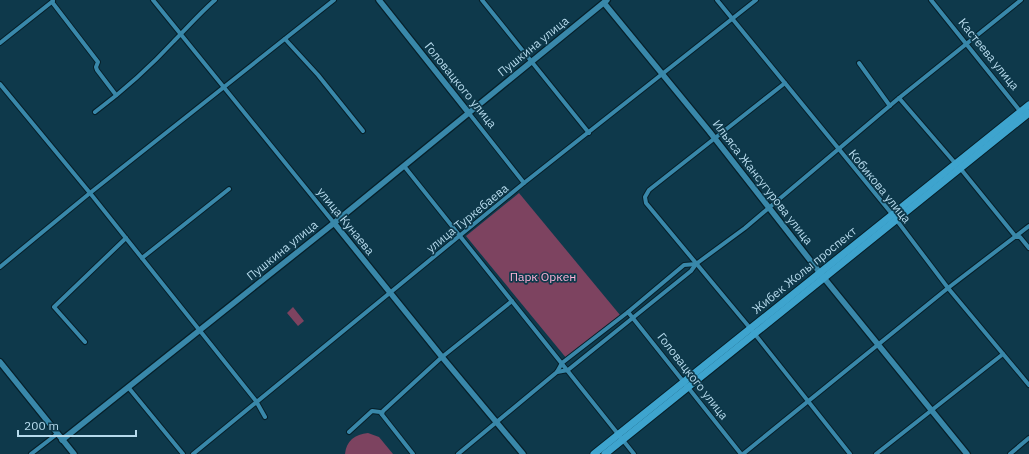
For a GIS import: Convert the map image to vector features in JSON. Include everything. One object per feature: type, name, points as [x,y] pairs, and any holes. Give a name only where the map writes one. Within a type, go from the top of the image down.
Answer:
[{"type":"highway","name":"Жибек Жолы проспект","points":[[594,454],[621,437],[958,166],[1026,116],[1029,105]]},
{"type":"highway","name":"Жибек Жолы проспект","points":[[605,454],[621,437]]},
{"type":"main road","name":"Головацкого улица","points":[[379,0],[468,112]]},
{"type":"main road","name":"Пушкина улица","points":[[62,440],[334,223],[604,1]]},
{"type":"main road","name":"Ильяса Жансугурова улица","points":[[604,1],[715,138],[878,345],[967,454]]},
{"type":"main road","name":"улица Кунаева","points":[[334,223],[442,357],[523,454]]},
{"type":"main road","points":[[0,362],[74,454]]},
{"type":"street","name":"улица Кунаева","points":[[153,0],[334,223]]},
{"type":"street","points":[[95,112],[116,95],[215,0]]},
{"type":"street","points":[[0,267],[90,193],[334,0]]},
{"type":"street","points":[[482,0],[589,133]]},
{"type":"street","name":"Кобикова улица","points":[[717,0],[894,217],[948,288],[1029,385]]},
{"type":"street","name":"улица Туркебаева","points":[[193,454],[524,183],[756,0]]},
{"type":"street","name":"Кастеева улица","points":[[931,0],[1026,116]]},
{"type":"street","points":[[557,372],[568,370],[633,318],[691,271],[696,264],[770,208],[899,98],[1021,0]]},
{"type":"street","points":[[0,42],[53,1],[98,62],[96,66],[97,70],[116,95]]},
{"type":"street","points":[[285,39],[318,75],[363,131]]},
{"type":"street","points":[[859,63],[890,106]]},
{"type":"street","points":[[785,83],[649,190],[645,198],[646,202],[753,331],[850,454]]},
{"type":"street","points":[[0,84],[142,258],[256,402],[265,416]]},
{"type":"street","points":[[899,98],[958,166],[1016,237],[1020,237],[1029,248]]},
{"type":"street","name":"Головацкого улица","points":[[468,112],[524,183]]},
{"type":"street","points":[[404,166],[634,454]]},
{"type":"street","points":[[142,258],[228,189]]},
{"type":"street","points":[[742,454],[809,402],[948,288],[1029,226]]},
{"type":"street","points":[[85,342],[54,307],[126,238]]},
{"type":"street","points":[[458,454],[557,372],[562,363],[628,312],[684,265],[696,264]]},
{"type":"street","points":[[382,412],[442,357],[512,301]]},
{"type":"street","name":"Головацкого улица","points":[[628,312],[685,385],[742,454]]},
{"type":"street","points":[[876,454],[1002,354]]},
{"type":"street","points":[[128,387],[183,454]]},
{"type":"street","points":[[349,432],[372,411],[382,412],[413,454]]},
{"type":"street","points":[[31,454],[57,434]]},
{"type":"street","points":[[1010,454],[1029,438]]},
{"type":"green space","name":"Парк Оркен","points":[[519,193],[620,315],[567,359],[466,236]]},
{"type":"green space","points":[[293,307],[304,321],[298,326],[287,313]]},
{"type":"green space","points":[[368,433],[379,437],[393,454],[345,454],[347,445],[352,439],[359,435]]}]
